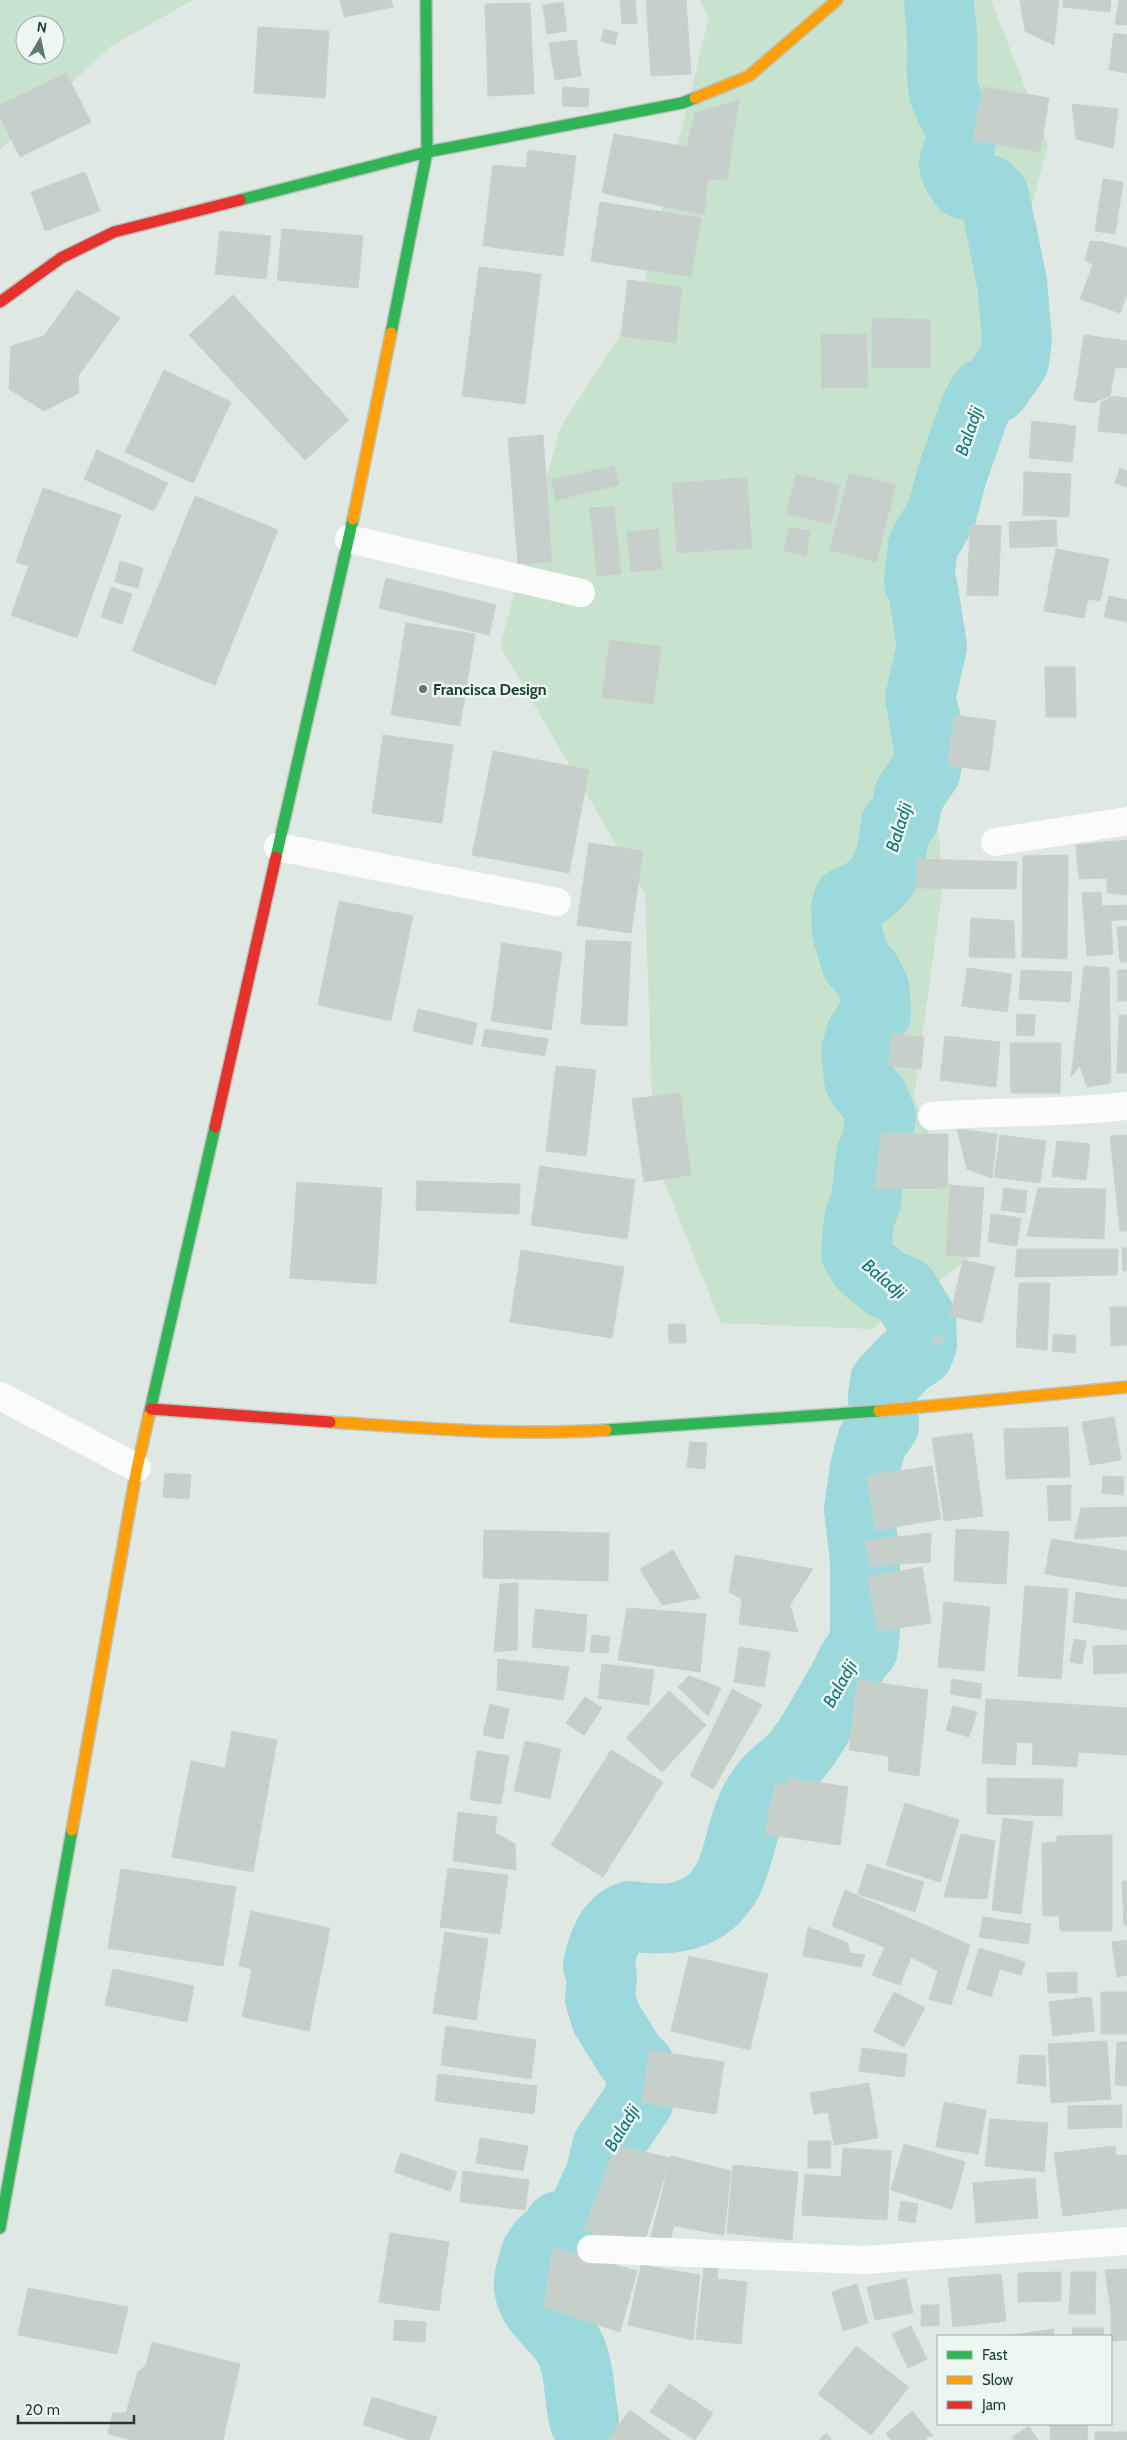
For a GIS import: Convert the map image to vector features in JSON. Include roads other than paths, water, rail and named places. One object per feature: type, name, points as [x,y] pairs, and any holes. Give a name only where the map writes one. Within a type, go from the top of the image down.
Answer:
[{"type":"street","points":[[0,2228],[137,1468],[349,539],[427,152],[426,0]]},
{"type":"street","points":[[0,302],[61,258],[114,232],[427,152],[682,103],[749,76],[837,0]]},
{"type":"street","points":[[349,539],[581,593]]},
{"type":"street","points":[[995,842],[1127,821]]},
{"type":"street","points":[[278,847],[557,902]]},
{"type":"street","points":[[932,1116],[990,1112],[1081,1112],[1127,1106]]},
{"type":"street","points":[[151,1409],[471,1432],[569,1432],[885,1411],[1127,1387]]},
{"type":"street","points":[[0,1396],[137,1468]]},
{"type":"street","points":[[591,2249],[864,2260],[1127,2241]]},
{"type":"waterway","name":"Baladji","points":[[584,2420],[578,2375],[571,2350],[535,2304],[531,2296],[529,2284],[534,2260],[540,2247],[555,2235],[559,2226],[572,2225],[579,2222],[600,2176],[607,2147],[639,2100],[641,2086],[640,2067],[631,2058],[606,2018],[600,1998],[602,1978],[601,1969],[598,1965],[602,1950],[612,1929],[630,1916],[648,1918],[680,1917],[706,1905],[717,1895],[727,1882],[734,1865],[748,1817],[758,1795],[767,1783],[800,1751],[825,1712],[853,1661],[863,1649],[865,1632],[865,1559],[859,1510],[865,1468],[872,1441],[884,1425],[883,1396],[885,1382],[905,1361],[919,1352],[922,1343],[921,1319],[904,1291],[886,1284],[864,1266],[856,1253],[859,1219],[866,1201],[871,1155],[876,1144],[881,1116],[873,1097],[864,1088],[859,1079],[856,1052],[861,1034],[876,1013],[875,991],[867,974],[856,962],[847,932],[846,909],[848,901],[862,895],[880,880],[889,861],[896,824],[904,818],[909,795],[926,770],[929,751],[923,713],[928,730],[928,728],[920,698],[932,647],[923,589],[919,581],[923,546],[942,513],[952,475],[975,409],[984,393],[995,388],[1014,361],[1017,339],[1012,282],[994,196],[988,190],[964,184],[957,175],[955,167],[954,162],[961,141],[959,127],[944,93],[939,0]]},
{"type":"waterway","name":"Baladji","points":[[573,2440],[584,2420],[595,2440]]},
{"type":"place","name":"Francisca Design","points":[[423,689]]}]
